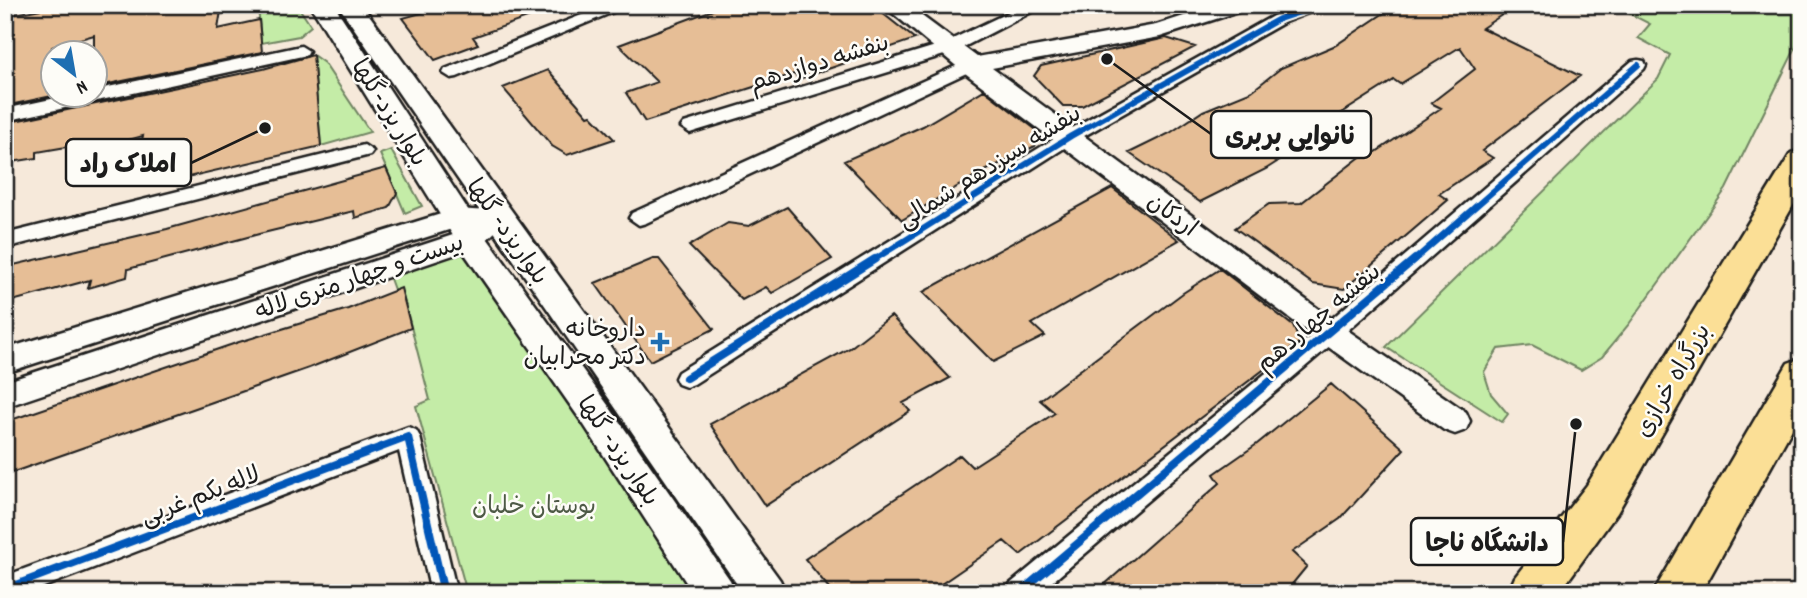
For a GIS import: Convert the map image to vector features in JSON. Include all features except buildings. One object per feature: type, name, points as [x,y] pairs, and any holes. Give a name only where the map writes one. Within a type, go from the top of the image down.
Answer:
[{"type":"highway","name":"بزرگراه خرازی","points":[[1531,593],[1602,499],[1802,161]]},
{"type":"highway","points":[[1676,593],[1802,373]]},
{"type":"main road","name":"بلوار یزد-گلها","points":[[322,5],[464,229]]},
{"type":"main road","name":"بلواریزد- گلها","points":[[350,5],[766,593]]},
{"type":"main road","name":"بلوار یزد- گلها","points":[[464,229],[596,415],[716,593]]},
{"type":"street","points":[[451,73],[622,5]]},
{"type":"street","name":"اردکان","points":[[893,5],[969,65],[1071,136],[1330,333],[1455,421]]},
{"type":"street","name":"بنفشه دوازدهم","points":[[690,127],[948,48],[1037,5]]},
{"type":"street","points":[[639,218],[969,65],[1160,31],[1240,5]]},
{"type":"street","name":"بنفشه سیزدهم شمالی","points":[[686,378],[1071,136],[1279,19],[1321,5]]},
{"type":"street","points":[[5,115],[300,51]]},
{"type":"street","name":"بنفشه چهاردهم","points":[[1019,593],[1330,333],[1638,65]]},
{"type":"street","points":[[5,241],[364,151]]},
{"type":"street","name":"بیست و چهار متری لاله","points":[[5,395],[498,217]]},
{"type":"street","name":"بیست و چهار متری لاله","points":[[5,361],[464,229]]},
{"type":"street","name":"لاله یکم غربی","points":[[5,589],[408,438],[444,593]]},
{"type":"green space","points":[[258,5],[297,5],[311,26],[299,36],[261,43]]},
{"type":"green space","points":[[1613,5],[1802,5],[1802,35],[1726,189],[1629,324],[1602,357],[1581,370],[1532,345],[1498,349],[1484,372],[1491,394],[1508,414],[1502,422],[1386,347],[1658,79],[1670,55],[1638,38],[1650,24]]},
{"type":"green space","points":[[313,55],[324,63],[370,132],[321,146]]},
{"type":"green space","points":[[391,150],[422,206],[405,213],[380,154]]},
{"type":"green space","name":"بوستان خلبان","points":[[465,250],[700,593],[467,593],[416,406],[430,400],[403,296],[397,298],[388,273]]},
{"type":"cycle path","points":[[686,378],[1071,136],[1279,19],[1321,5]]},
{"type":"cycle path","points":[[1019,593],[1330,333],[1638,65]]},
{"type":"cycle path","points":[[5,589],[408,437],[444,593]]},
{"type":"place","name":"نانوایی بربری","points":[[1107,59]]},
{"type":"place","name":"املاک راد","points":[[265,128]]},
{"type":"place","name":"داروخانه دکتر محرابیان","points":[[660,342]]},
{"type":"place","name":"دانشگاه ناجا","points":[[1576,424]]}]
